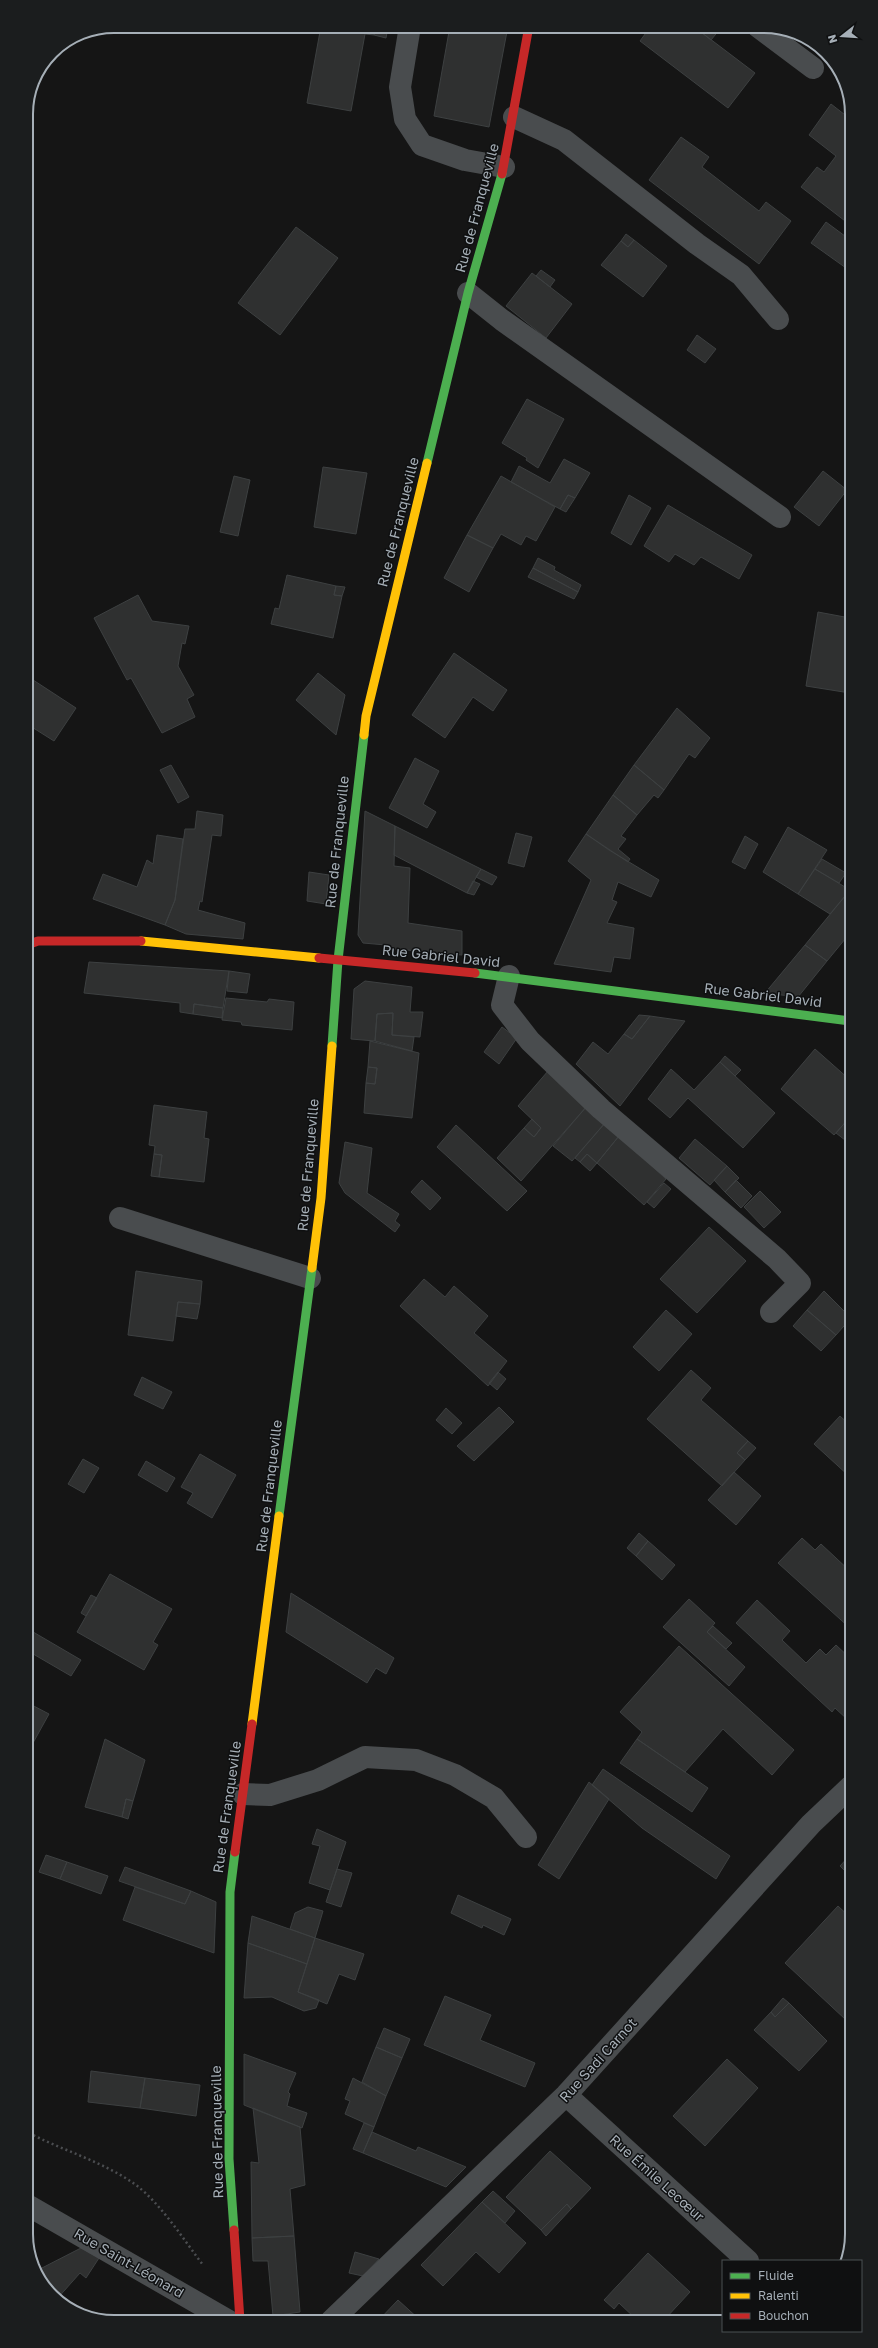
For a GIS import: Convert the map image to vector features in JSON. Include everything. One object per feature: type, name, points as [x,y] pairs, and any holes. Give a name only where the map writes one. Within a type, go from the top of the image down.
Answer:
[{"type":"street","points":[[409,33],[400,87],[405,118],[422,145],[465,160],[504,167]]},
{"type":"street","name":"Rue de Franqueville","points":[[240,2315],[229,2159],[230,1892],[321,1198],[338,960],[366,716],[468,293],[504,167],[528,33]]},
{"type":"street","points":[[766,33],[813,68]]},
{"type":"street","points":[[514,117],[564,140],[697,244],[741,275],[778,319]]},
{"type":"street","points":[[468,293],[502,320],[780,517]]},
{"type":"street","name":"Rue Gabriel David","points":[[33,943],[38,941],[126,940],[509,976],[845,1020]]},
{"type":"street","points":[[509,976],[502,1005],[530,1041],[601,1109],[777,1259],[800,1283],[771,1312]]},
{"type":"street","points":[[120,1218],[310,1278]]},
{"type":"street","points":[[243,1794],[270,1794],[311,1782],[365,1757],[416,1760],[454,1775],[494,1798],[526,1837]]},
{"type":"street","name":"Rue Sadi Carnot","points":[[337,2315],[566,2096],[811,1824],[845,1792]]},
{"type":"street","name":"Rue Émile Lecœur","points":[[566,2096],[747,2260]]},
{"type":"street","name":"Rue Saint-Léonard","points":[[33,2208],[219,2315]]},
{"type":"path","points":[[33,2135],[85,2158],[137,2186],[160,2209],[207,2270],[216,2274],[236,2273]]},
{"type":"building","points":[[320,33],[374,33],[374,35],[365,34],[351,111],[307,103]]},
{"type":"building","points":[[374,33],[387,33],[386,38],[374,35]]},
{"type":"building","points":[[449,33],[507,33],[489,127],[434,116]]},
{"type":"building","points":[[646,33],[702,33],[755,73],[728,108],[640,41]]},
{"type":"building","points":[[702,33],[717,33],[711,40]]},
{"type":"building","points":[[831,104],[845,115],[845,221],[801,187],[817,167],[824,172],[836,156],[809,135]]},
{"type":"building","points":[[681,137],[709,157],[702,167],[759,211],[766,202],[791,221],[759,264],[649,180]]},
{"type":"building","points":[[826,222],[845,236],[845,267],[811,243]]},
{"type":"building","points":[[296,227],[338,258],[280,335],[238,303]]},
{"type":"building","points":[[626,234],[634,240],[628,247],[621,241]]},
{"type":"building","points":[[634,240],[667,266],[643,297],[601,265],[621,241],[628,247]]},
{"type":"building","points":[[541,270],[555,280],[550,287],[536,276]]},
{"type":"building","points":[[532,273],[572,304],[546,338],[506,306]]},
{"type":"building","points":[[697,335],[716,349],[705,363],[687,350]]},
{"type":"building","points":[[527,399],[564,419],[538,468],[526,460],[527,458],[502,443]]},
{"type":"building","points":[[564,459],[590,473],[575,498],[568,495],[560,509],[511,482],[519,466],[550,483]]},
{"type":"building","points":[[323,467],[367,473],[356,534],[314,527]]},
{"type":"building","points":[[823,471],[845,488],[845,493],[819,526],[794,507]]},
{"type":"building","points":[[234,476],[250,480],[238,536],[220,532]]},
{"type":"building","points":[[501,476],[555,507],[536,541],[526,536],[521,545],[501,534],[493,548],[467,535]]},
{"type":"building","points":[[568,495],[575,498],[566,512],[560,509]]},
{"type":"building","points":[[629,495],[651,508],[631,545],[611,533]]},
{"type":"building","points":[[668,505],[752,555],[739,579],[701,557],[694,565],[675,554],[669,562],[644,546]]},
{"type":"building","points":[[467,535],[493,548],[469,592],[444,578]]},
{"type":"building","points":[[538,558],[555,567],[554,570],[581,585],[578,592],[533,568]]},
{"type":"building","points":[[533,568],[578,592],[574,599],[528,577]]},
{"type":"building","points":[[287,575],[336,586],[334,595],[342,596],[333,638],[271,624],[275,608],[279,609]]},
{"type":"building","points":[[336,586],[345,587],[342,596],[334,595]]},
{"type":"building","points":[[138,595],[152,621],[189,626],[185,644],[182,643],[178,666],[194,695],[187,699],[195,717],[162,733],[131,678],[127,680],[94,618]]},
{"type":"building","points":[[818,612],[845,617],[845,692],[806,686]]},
{"type":"building","points":[[454,653],[507,690],[493,711],[473,697],[445,738],[412,715]]},
{"type":"building","points":[[318,673],[345,695],[336,735],[296,700]]},
{"type":"building","points":[[33,680],[76,708],[54,741],[33,728]]},
{"type":"building","points":[[677,708],[710,738],[695,758],[689,754],[664,790],[634,765]]},
{"type":"building","points":[[415,758],[439,771],[423,804],[436,812],[427,828],[389,808]]},
{"type":"building","points":[[171,765],[189,797],[178,803],[160,770]]},
{"type":"building","points":[[634,765],[664,790],[658,798],[654,795],[637,815],[613,795]]},
{"type":"building","points":[[613,795],[637,815],[621,836],[626,839],[618,849],[630,859],[628,862],[586,834]]},
{"type":"building","points":[[197,811],[223,815],[221,836],[212,835],[202,902],[200,901],[198,910],[245,923],[243,939],[186,934],[165,925],[175,900],[185,829],[195,829]]},
{"type":"building","points":[[365,811],[395,826],[394,866],[410,868],[408,923],[462,931],[462,955],[385,948],[386,945],[363,943],[358,935]]},
{"type":"building","points":[[395,826],[481,869],[467,893],[394,855]]},
{"type":"building","points":[[788,827],[827,850],[798,894],[763,872]]},
{"type":"building","points":[[516,833],[532,837],[524,867],[508,863]]},
{"type":"building","points":[[586,834],[609,850],[659,880],[651,897],[618,882],[612,900],[617,902],[607,923],[634,928],[630,959],[614,957],[611,972],[554,964],[591,880],[568,861]]},
{"type":"building","points":[[157,835],[183,839],[175,900],[165,925],[93,899],[103,874],[137,887],[147,860],[153,864]]},
{"type":"building","points":[[745,836],[758,844],[745,869],[732,862]]},
{"type":"building","points":[[822,859],[845,872],[845,874],[839,883],[815,869]]},
{"type":"building","points":[[481,869],[497,877],[492,885],[476,877]]},
{"type":"building","points":[[815,869],[845,887],[845,896],[830,914],[798,894]]},
{"type":"building","points":[[309,872],[329,875],[326,904],[307,901]]},
{"type":"building","points":[[473,881],[480,884],[474,895],[467,893]]},
{"type":"building","points":[[845,896],[845,939],[827,961],[805,945]]},
{"type":"building","points":[[805,945],[827,961],[798,997],[765,993]]},
{"type":"building","points":[[89,962],[229,971],[223,1008],[194,1004],[193,1014],[180,1012],[180,1003],[84,993]]},
{"type":"building","points":[[229,971],[250,974],[247,993],[227,991]]},
{"type":"building","points":[[365,981],[412,987],[410,1012],[423,1012],[420,1037],[392,1035],[393,1013],[377,1014],[375,1041],[351,1039],[354,989]]},
{"type":"building","points":[[226,998],[267,1002],[269,999],[294,1002],[292,1030],[242,1025],[241,1022],[222,1020]]},
{"type":"building","points":[[194,1004],[223,1008],[222,1018],[193,1014]]},
{"type":"building","points":[[393,1013],[392,1035],[414,1037],[412,1051],[375,1041],[377,1014]]},
{"type":"building","points":[[639,1015],[650,1016],[632,1039],[624,1034]]},
{"type":"building","points":[[650,1016],[685,1021],[620,1106],[576,1064],[593,1042],[608,1054],[624,1034],[632,1039]]},
{"type":"building","points":[[502,1027],[517,1038],[499,1064],[484,1052]]},
{"type":"building","points":[[370,1041],[419,1053],[412,1118],[364,1113],[366,1083],[375,1084],[377,1068],[368,1067]]},
{"type":"building","points":[[815,1049],[845,1076],[845,1123],[834,1135],[781,1089]]},
{"type":"building","points":[[725,1056],[741,1070],[735,1076],[720,1062]]},
{"type":"building","points":[[720,1062],[775,1113],[743,1148],[688,1098],[670,1118],[648,1099],[671,1069],[694,1090]]},
{"type":"building","points":[[368,1067],[377,1068],[375,1084],[366,1083]]},
{"type":"building","points":[[548,1071],[587,1106],[521,1181],[497,1158],[524,1128],[534,1137],[541,1128],[518,1106]]},
{"type":"building","points":[[154,1105],[207,1112],[204,1138],[209,1139],[204,1182],[159,1177],[162,1155],[154,1154],[155,1146],[149,1145]]},
{"type":"building","points":[[587,1106],[605,1123],[572,1161],[553,1146]]},
{"type":"building","points":[[532,1119],[541,1128],[534,1137],[524,1128]]},
{"type":"building","points":[[605,1123],[619,1136],[597,1163],[587,1154],[580,1162],[575,1158]]},
{"type":"building","points":[[845,1123],[845,1140],[836,1133]]},
{"type":"building","points":[[456,1125],[527,1191],[507,1211],[437,1147]]},
{"type":"building","points":[[619,1136],[666,1179],[644,1205],[597,1163]]},
{"type":"building","points":[[695,1139],[727,1166],[710,1185],[679,1158]]},
{"type":"building","points":[[345,1142],[372,1148],[367,1193],[399,1214],[395,1221],[400,1225],[395,1232],[345,1193],[339,1183]]},
{"type":"building","points":[[154,1154],[162,1155],[159,1177],[151,1176]]},
{"type":"building","points":[[587,1154],[597,1163],[590,1171],[580,1162]]},
{"type":"building","points":[[727,1166],[739,1178],[725,1192],[714,1180]]},
{"type":"building","points":[[422,1180],[441,1198],[430,1210],[411,1192]]},
{"type":"building","points":[[736,1180],[752,1196],[741,1208],[725,1192]]},
{"type":"building","points":[[664,1183],[671,1189],[654,1208],[647,1202]]},
{"type":"building","points":[[760,1191],[781,1212],[764,1228],[744,1207]]},
{"type":"building","points":[[709,1227],[746,1261],[697,1313],[660,1279]]},
{"type":"building","points":[[136,1271],[202,1281],[200,1304],[178,1302],[173,1341],[128,1335]]},
{"type":"building","points":[[424,1279],[445,1297],[454,1286],[488,1316],[474,1333],[507,1361],[488,1386],[400,1306]]},
{"type":"building","points":[[824,1291],[845,1312],[845,1325],[836,1335],[807,1310]]},
{"type":"building","points":[[178,1302],[200,1304],[197,1319],[176,1316]]},
{"type":"building","points":[[666,1310],[692,1334],[659,1371],[633,1347]]},
{"type":"building","points":[[807,1310],[836,1335],[821,1351],[793,1326]]},
{"type":"building","points":[[691,1370],[711,1388],[701,1400],[748,1441],[737,1453],[745,1460],[722,1486],[647,1419]]},
{"type":"building","points":[[498,1372],[506,1379],[497,1390],[489,1383]]},
{"type":"building","points":[[142,1377],[172,1392],[163,1409],[134,1395]]},
{"type":"building","points":[[499,1407],[514,1422],[474,1461],[457,1446]]},
{"type":"building","points":[[446,1408],[462,1423],[452,1434],[436,1420]]},
{"type":"building","points":[[840,1416],[845,1421],[845,1472],[814,1444]]},
{"type":"building","points":[[748,1441],[756,1448],[745,1460],[737,1453]]},
{"type":"building","points":[[200,1454],[236,1475],[212,1518],[187,1503],[193,1493],[181,1487]]},
{"type":"building","points":[[83,1459],[99,1468],[84,1493],[68,1484]]},
{"type":"building","points":[[146,1461],[175,1478],[167,1492],[138,1475]]},
{"type":"building","points":[[734,1472],[761,1496],[736,1525],[708,1500]]},
{"type":"building","points":[[639,1533],[648,1541],[636,1556],[627,1548]]},
{"type":"building","points":[[802,1538],[815,1550],[821,1544],[845,1566],[845,1624],[778,1563]]},
{"type":"building","points":[[648,1541],[675,1565],[662,1580],[636,1556]]},
{"type":"building","points":[[110,1574],[172,1609],[153,1642],[158,1645],[144,1670],[77,1632]]},
{"type":"building","points":[[291,1593],[394,1658],[386,1674],[376,1668],[367,1683],[286,1632]]},
{"type":"building","points":[[91,1595],[97,1598],[86,1616],[81,1613]]},
{"type":"building","points":[[689,1599],[715,1623],[707,1632],[745,1667],[729,1686],[663,1627]]},
{"type":"building","points":[[757,1600],[790,1631],[782,1640],[806,1663],[820,1649],[826,1655],[836,1645],[845,1653],[845,1717],[835,1708],[832,1712],[736,1623]]},
{"type":"building","points":[[713,1626],[732,1643],[726,1649],[707,1632]]},
{"type":"building","points":[[33,1632],[81,1660],[71,1676],[33,1654]]},
{"type":"building","points":[[679,1646],[794,1750],[772,1775],[723,1729],[685,1772],[637,1739],[642,1732],[620,1712]]},
{"type":"building","points":[[33,1706],[49,1714],[33,1743]]},
{"type":"building","points":[[105,1739],[145,1760],[133,1801],[126,1799],[122,1817],[85,1807]]},
{"type":"building","points":[[637,1739],[708,1788],[692,1812],[620,1763]]},
{"type":"building","points":[[603,1769],[730,1856],[716,1879],[642,1828],[592,1785]]},
{"type":"building","points":[[589,1782],[609,1799],[559,1879],[538,1865]]},
{"type":"building","points":[[126,1799],[133,1801],[128,1819],[122,1817]]},
{"type":"building","points":[[317,1829],[346,1842],[330,1890],[309,1883],[320,1846],[312,1844]]},
{"type":"building","points":[[46,1855],[67,1862],[60,1879],[39,1872]]},
{"type":"building","points":[[845,1861],[845,1871],[840,1866]]},
{"type":"building","points":[[67,1862],[108,1876],[101,1894],[60,1879]]},
{"type":"building","points":[[125,1867],[191,1891],[185,1904],[119,1881]]},
{"type":"building","points":[[337,1869],[352,1873],[341,1907],[326,1902]]},
{"type":"building","points":[[135,1887],[185,1904],[191,1891],[216,1902],[214,1953],[123,1920]]},
{"type":"building","points":[[458,1895],[511,1919],[504,1935],[483,1925],[482,1928],[451,1913]]},
{"type":"building","points":[[838,1906],[845,1912],[845,2019],[785,1963]]},
{"type":"building","points":[[308,1907],[323,1911],[315,1938],[290,1929],[295,1913]]},
{"type":"building","points":[[252,1916],[315,1938],[307,1964],[248,1943]]},
{"type":"building","points":[[315,1938],[364,1954],[355,1980],[339,1974],[327,2004],[298,1992]]},
{"type":"building","points":[[248,1943],[307,1964],[298,1992],[319,2000],[316,2008],[304,2011],[272,1997],[244,1998]]},
{"type":"building","points":[[445,1996],[491,2015],[480,2040],[535,2063],[525,2087],[424,2045]]},
{"type":"building","points":[[783,1998],[789,2003],[775,2017],[771,2012]]},
{"type":"building","points":[[789,2003],[827,2041],[799,2071],[754,2030],[771,2012],[775,2017]]},
{"type":"building","points":[[384,2028],[410,2039],[402,2058],[376,2047]]},
{"type":"building","points":[[376,2047],[402,2058],[386,2096],[362,2082]]},
{"type":"building","points":[[244,2054],[296,2073],[288,2092],[290,2094],[287,2106],[307,2113],[302,2128],[244,2105]]},
{"type":"building","points":[[727,2059],[758,2088],[705,2146],[673,2116]]},
{"type":"building","points":[[91,2071],[145,2078],[140,2108],[88,2102]]},
{"type":"building","points":[[145,2078],[200,2085],[196,2116],[140,2108]]},
{"type":"building","points":[[353,2078],[386,2096],[374,2127],[345,2114],[350,2101],[345,2099]]},
{"type":"building","points":[[253,2108],[300,2127],[305,2185],[290,2189],[294,2236],[252,2238],[251,2162],[259,2163]]},
{"type":"building","points":[[364,2123],[374,2127],[363,2153],[353,2149]]},
{"type":"building","points":[[372,2132],[416,2151],[418,2147],[466,2167],[446,2187],[363,2153]]},
{"type":"building","points":[[550,2151],[591,2188],[571,2209],[567,2204],[541,2230],[506,2197]]},
{"type":"building","points":[[493,2191],[515,2211],[505,2223],[482,2202]]},
{"type":"building","points":[[482,2202],[526,2243],[499,2273],[476,2252],[443,2286],[421,2265]]},
{"type":"building","points":[[567,2204],[571,2209],[546,2236],[541,2230]]},
{"type":"building","points":[[294,2236],[300,2312],[273,2315],[268,2261],[253,2261],[252,2238]]},
{"type":"building","points":[[81,2248],[99,2258],[86,2278],[80,2273],[61,2295],[53,2287],[40,2269]]},
{"type":"building","points":[[355,2252],[379,2259],[363,2276],[349,2273]]},
{"type":"building","points":[[648,2253],[690,2292],[669,2315],[632,2315],[619,2303],[614,2309],[604,2300]]},
{"type":"building","points":[[398,2300],[414,2315],[384,2315]]},
{"type":"traffic: fast","points":[[427,463],[468,293],[502,174]]},
{"type":"traffic: fast","points":[[332,1046],[338,960],[364,735]]},
{"type":"traffic: fast","points":[[475,973],[845,1020]]},
{"type":"traffic: fast","points":[[279,1516],[312,1268]]},
{"type":"traffic: fast","points":[[234,2230],[229,2159],[230,1892],[235,1852]]},
{"type":"traffic: slow","points":[[364,735],[366,716],[427,463]]},
{"type":"traffic: slow","points":[[141,941],[319,958]]},
{"type":"traffic: slow","points":[[312,1268],[321,1198],[332,1046]]},
{"type":"traffic: slow","points":[[252,1724],[279,1516]]},
{"type":"traffic: jam","points":[[502,174],[528,33]]},
{"type":"traffic: jam","points":[[33,943],[38,941],[141,941]]},
{"type":"traffic: jam","points":[[319,958],[475,973]]},
{"type":"traffic: jam","points":[[235,1852],[252,1724]]},
{"type":"traffic: jam","points":[[234,2230],[240,2315]]}]
